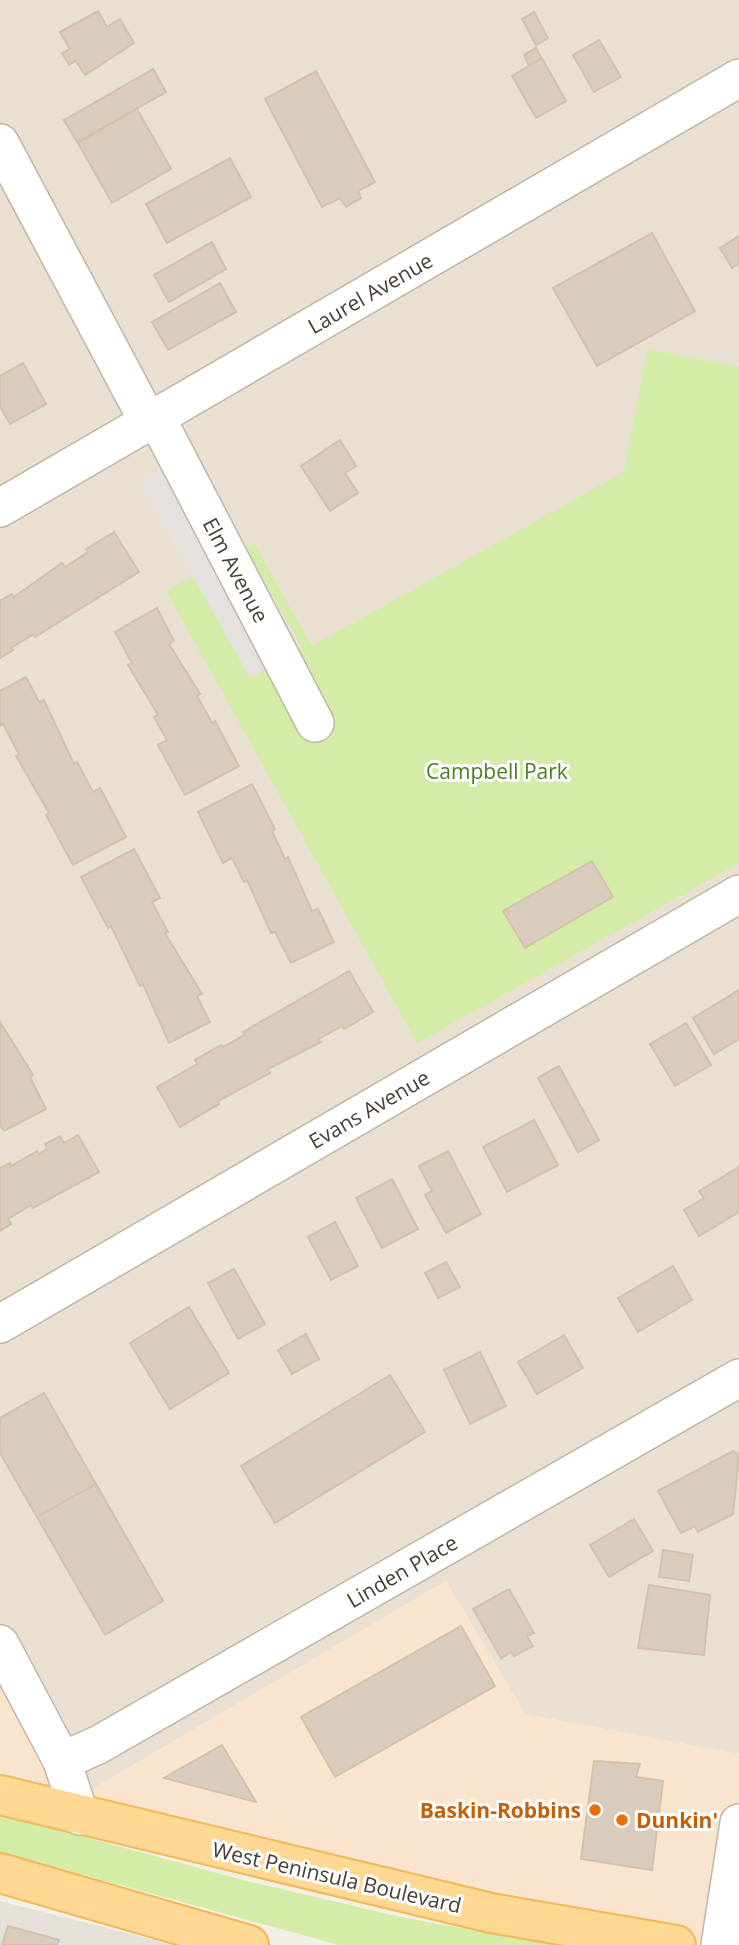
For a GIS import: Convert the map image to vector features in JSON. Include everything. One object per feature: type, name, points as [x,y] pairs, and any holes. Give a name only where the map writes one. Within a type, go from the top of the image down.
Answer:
[{"type":"main road","name":"West Peninsula Boulevard","points":[[0,1795],[491,1913],[676,1945]]},
{"type":"main road","points":[[0,1873],[249,1945]]},
{"type":"street","name":"Laurel Avenue","points":[[0,508],[739,78]]},
{"type":"street","name":"Elm Avenue","points":[[0,143],[315,723]]},
{"type":"street","name":"Evans Avenue","points":[[0,1324],[739,894]]},
{"type":"street","name":"Linden Place","points":[[62,1760],[98,1745],[739,1378]]},
{"type":"street","points":[[0,1644],[62,1760],[80,1816]]},
{"type":"street","points":[[720,1945],[739,1823]]},
{"type":"shaded area","points":[[0,0],[739,0],[739,1754],[525,1714],[446,1581],[67,1804],[0,1666]]},
{"type":"shaded area","points":[[192,452],[302,648],[250,678],[140,482]]},
{"type":"shaded area","points":[[446,1581],[525,1714],[739,1754],[739,1945],[709,1945],[67,1804]]},
{"type":"shaded area","points":[[0,1666],[55,1769],[67,1804],[0,1786]]},
{"type":"shaded area","points":[[0,1901],[174,1945],[0,1945]]},
{"type":"green space","name":"Campbell Park","points":[[648,349],[739,367],[739,863],[417,1043],[166,591],[254,543],[312,646],[624,472]]},
{"type":"green space","points":[[0,1814],[243,1880],[405,1918],[556,1945],[339,1945],[0,1852]]},
{"type":"building","points":[[98,11],[107,27],[120,19],[134,43],[85,75],[76,61],[69,65],[62,53],[70,49],[60,32]]},
{"type":"building","points":[[534,12],[548,38],[536,45],[522,19]]},
{"type":"building","points":[[599,40],[621,77],[594,92],[573,55]]},
{"type":"building","points":[[536,48],[542,59],[529,66],[524,55]]},
{"type":"building","points":[[542,58],[566,101],[536,118],[512,76]]},
{"type":"building","points":[[153,69],[166,92],[77,142],[64,120]]},
{"type":"building","points":[[316,71],[375,182],[358,191],[361,198],[346,207],[340,198],[322,207],[265,99]]},
{"type":"building","points":[[137,109],[171,169],[112,203],[78,143]]},
{"type":"building","points":[[230,158],[251,197],[167,243],[146,204]]},
{"type":"building","points":[[652,233],[695,311],[597,366],[553,288]]},
{"type":"building","points":[[739,236],[739,264],[732,268],[720,248]]},
{"type":"building","points":[[212,242],[226,269],[169,302],[154,275]]},
{"type":"building","points":[[220,283],[236,312],[168,350],[152,322]]},
{"type":"building","points":[[23,363],[46,404],[10,424],[0,406],[0,376]]},
{"type":"building","points":[[340,440],[356,466],[345,473],[358,493],[330,511],[301,466]]},
{"type":"building","points":[[114,532],[139,572],[35,637],[34,634],[11,648],[13,650],[0,658],[0,601],[12,594],[14,597],[62,563],[65,567],[88,552],[86,549]]},
{"type":"building","points":[[157,608],[174,641],[169,644],[239,766],[185,795],[158,745],[167,740],[154,717],[158,715],[128,665],[132,663],[115,632]]},
{"type":"building","points":[[26,677],[39,702],[44,700],[74,764],[77,762],[93,792],[100,788],[126,837],[73,865],[46,815],[49,813],[16,756],[19,754],[3,724],[0,726],[0,691]]},
{"type":"building","points":[[252,784],[275,829],[272,831],[285,859],[288,857],[312,911],[318,909],[334,942],[291,963],[275,932],[271,933],[247,880],[244,882],[232,858],[223,863],[198,812]]},
{"type":"building","points":[[134,849],[160,898],[152,902],[168,932],[165,933],[202,994],[197,996],[210,1022],[169,1043],[143,984],[140,986],[111,926],[108,928],[81,877]]},
{"type":"building","points":[[592,861],[613,897],[525,948],[503,911]]},
{"type":"building","points":[[349,971],[373,1012],[344,1029],[342,1026],[319,1039],[321,1042],[268,1069],[270,1073],[218,1101],[219,1104],[180,1127],[157,1087],[197,1064],[195,1060],[245,1035],[243,1032]]},
{"type":"building","points":[[739,990],[739,1039],[714,1054],[693,1018]]},
{"type":"building","points":[[0,1022],[33,1075],[30,1077],[46,1109],[4,1131],[0,1125]]},
{"type":"building","points":[[686,1023],[711,1065],[675,1086],[650,1044]]},
{"type":"building","points":[[559,1066],[599,1140],[578,1152],[538,1078]]},
{"type":"building","points":[[534,1120],[558,1165],[507,1192],[483,1147]]},
{"type":"building","points":[[78,1135],[99,1172],[33,1208],[31,1205],[8,1219],[11,1224],[0,1231],[0,1168],[10,1163],[11,1166],[37,1151],[39,1154],[47,1149],[45,1144],[60,1136],[64,1143]]},
{"type":"building","points":[[448,1151],[481,1214],[446,1233],[425,1195],[432,1191],[419,1166]]},
{"type":"building","points":[[739,1167],[739,1212],[699,1236],[684,1210],[704,1198],[699,1191]]},
{"type":"building","points":[[392,1179],[418,1229],[382,1248],[356,1198]]},
{"type":"building","points":[[335,1222],[358,1266],[331,1280],[308,1237]]},
{"type":"building","points":[[446,1262],[460,1287],[438,1298],[425,1273]]},
{"type":"building","points":[[673,1266],[692,1300],[638,1332],[618,1298]]},
{"type":"building","points":[[234,1269],[265,1324],[238,1339],[208,1283]]},
{"type":"building","points":[[189,1307],[229,1373],[170,1409],[130,1343]]},
{"type":"building","points":[[306,1334],[319,1359],[292,1374],[278,1350]]},
{"type":"building","points":[[564,1335],[583,1368],[537,1394],[518,1362]]},
{"type":"building","points":[[480,1352],[506,1406],[470,1424],[444,1370]]},
{"type":"building","points":[[390,1375],[425,1432],[275,1523],[241,1466]]},
{"type":"building","points":[[44,1393],[96,1484],[37,1517],[0,1453],[0,1418]]},
{"type":"building","points":[[733,1451],[739,1455],[733,1514],[698,1532],[695,1526],[681,1533],[658,1491]]},
{"type":"building","points":[[96,1484],[163,1601],[105,1635],[37,1517]]},
{"type":"building","points":[[634,1519],[653,1551],[609,1577],[590,1545]]},
{"type":"building","points":[[663,1550],[693,1555],[689,1581],[659,1577]]},
{"type":"building","points":[[649,1585],[710,1595],[704,1655],[638,1648]]},
{"type":"building","points":[[509,1589],[534,1633],[527,1636],[533,1646],[514,1656],[511,1652],[501,1658],[473,1609]]},
{"type":"building","points":[[461,1626],[495,1686],[335,1777],[301,1717]]},
{"type":"building","points":[[222,1745],[256,1802],[164,1778]]},
{"type":"building","name":"Dunkin'","points":[[594,1761],[640,1764],[636,1777],[663,1781],[652,1870],[581,1859]]},
{"type":"building","points":[[8,1926],[59,1940],[57,1945],[2,1945]]},
{"type":"place","name":"Baskin-Robbins","points":[[595,1810]]},
{"type":"place","name":"Dunkin'","points":[[622,1820]]}]
